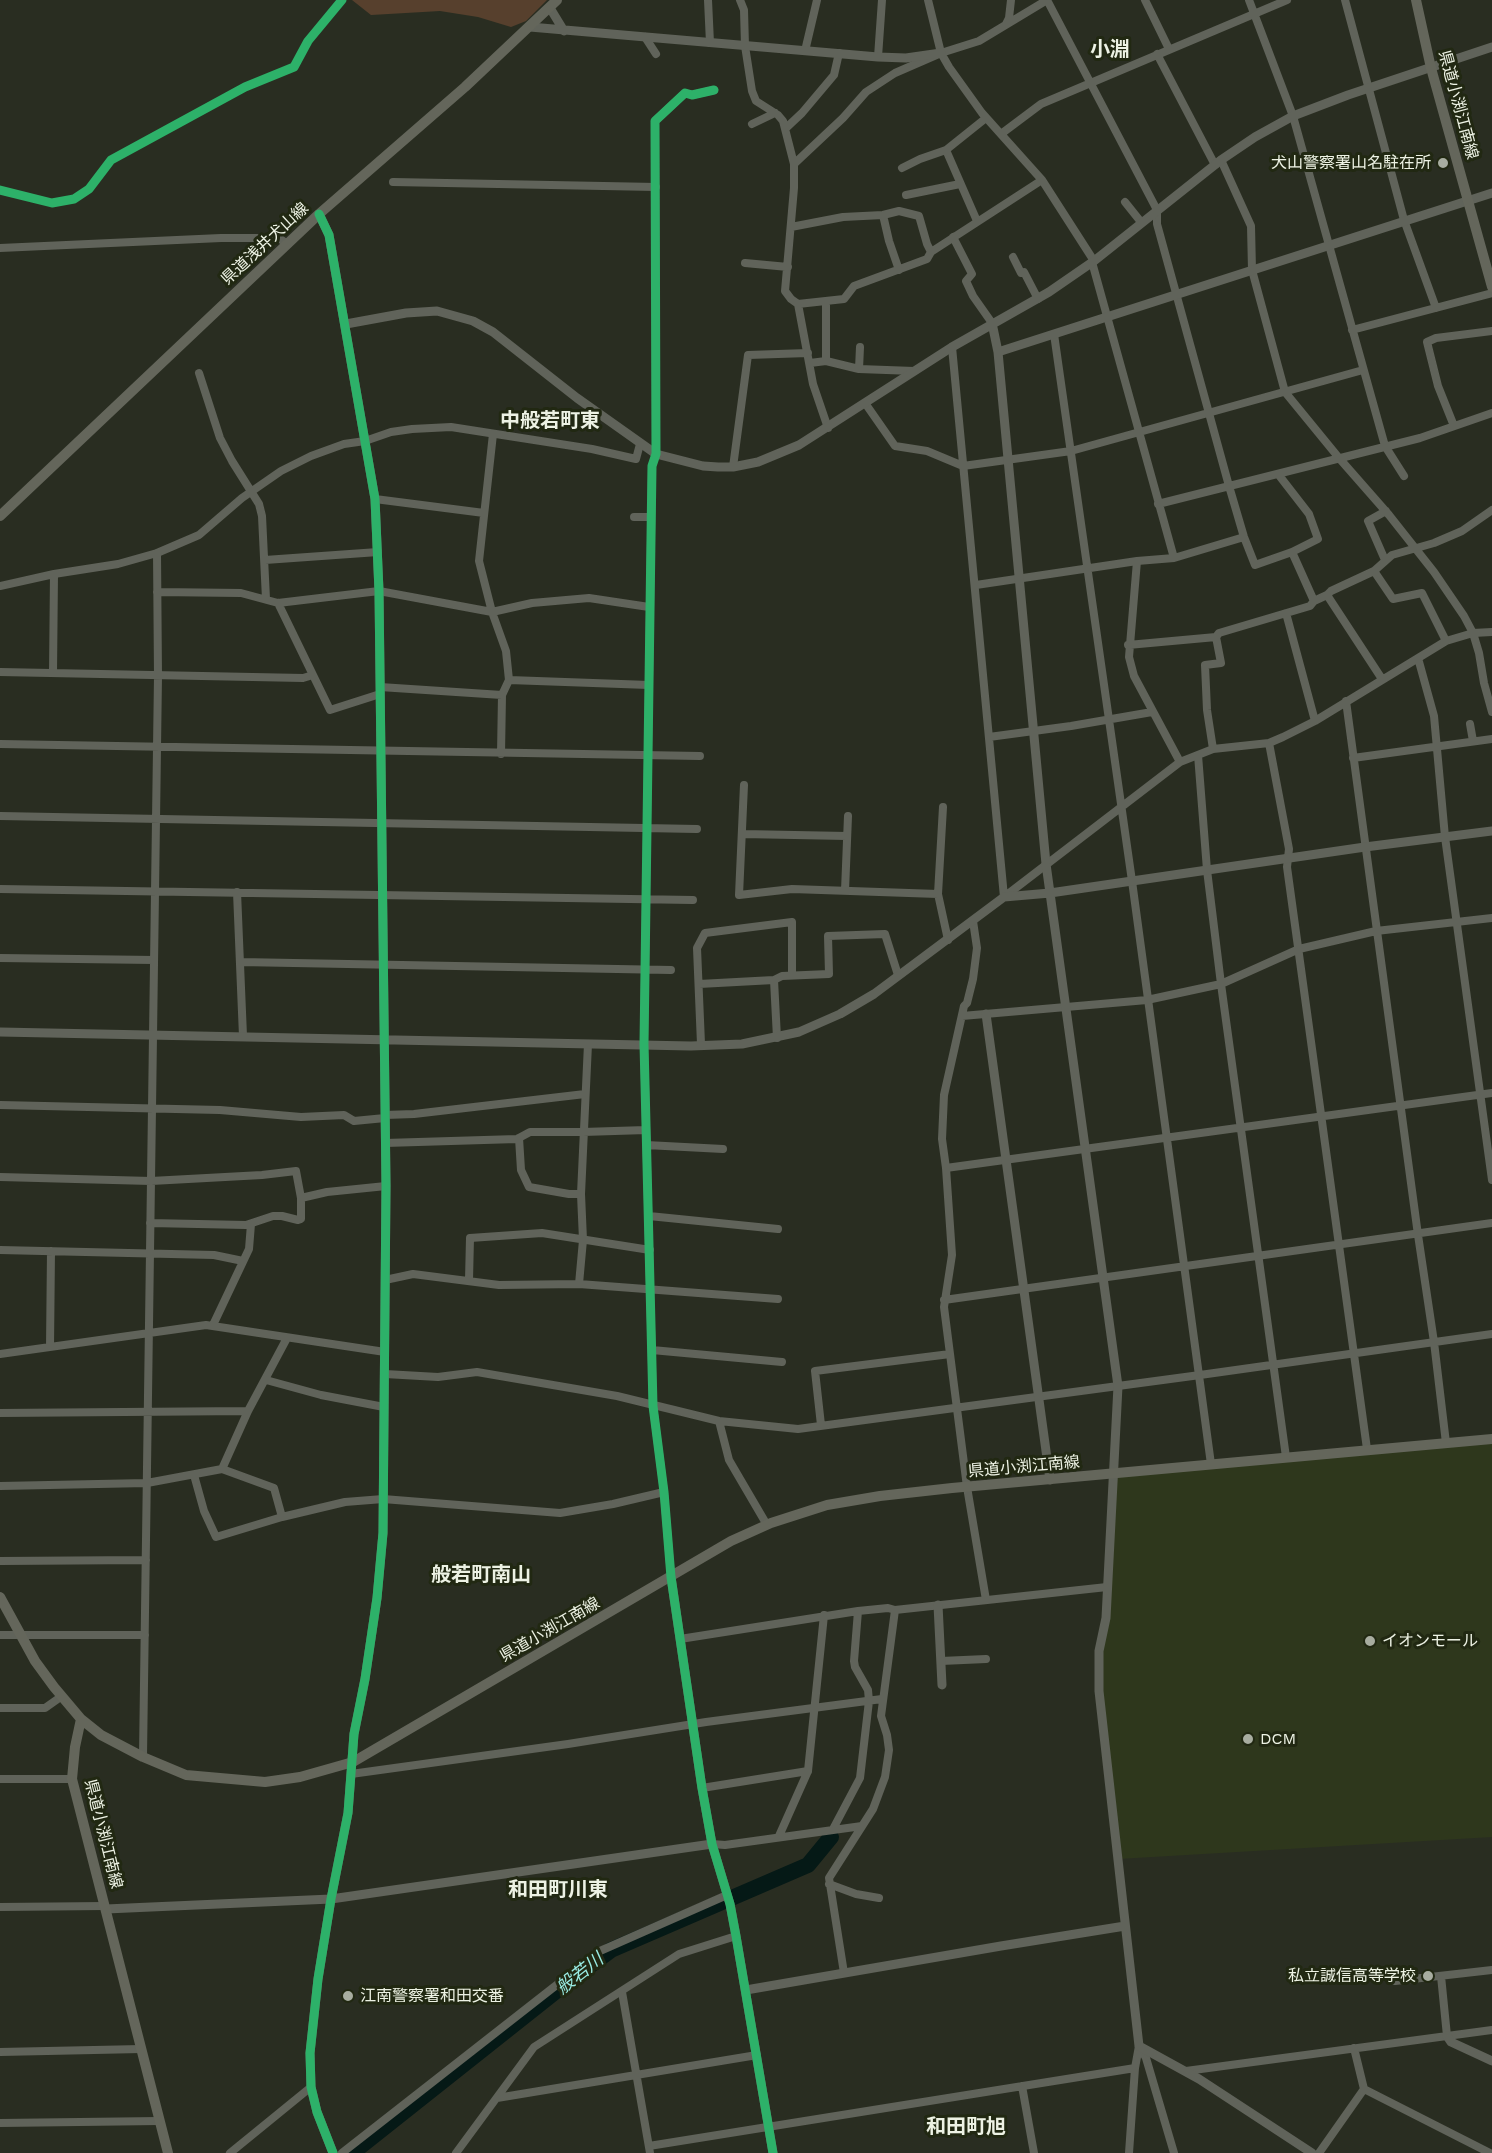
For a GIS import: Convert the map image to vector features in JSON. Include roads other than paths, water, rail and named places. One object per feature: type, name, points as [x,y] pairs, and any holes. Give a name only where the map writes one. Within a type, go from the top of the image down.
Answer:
[{"type":"main road","name":"県道小渕江南線","points":[[1416,0],[1431,68],[1492,286]]},
{"type":"main road","name":"県道浅井犬山線","points":[[0,516],[319,214],[465,87],[553,4]]},
{"type":"main road","name":"県道小渕江南線","points":[[168,2153],[72,1779],[81,1719],[101,1735],[143,1758],[186,1775],[265,1782],[300,1777],[353,1762],[731,1540],[827,1505],[967,1487],[1492,1439]]},
{"type":"main road","points":[[0,1598],[35,1661],[81,1719]]},
{"type":"street","points":[[708,0],[710,43]]},
{"type":"street","points":[[740,0],[744,10],[745,46],[752,91],[756,101],[775,113],[786,128],[794,164],[785,291],[798,304],[844,299],[854,286],[927,259],[932,252],[953,237],[1042,180]]},
{"type":"street","points":[[805,51],[817,0]]},
{"type":"street","points":[[878,57],[882,0]]},
{"type":"street","points":[[928,0],[940,52],[986,118],[1042,180],[1093,261],[1174,558]]},
{"type":"street","points":[[1006,24],[1011,0]]},
{"type":"street","points":[[530,27],[878,57],[906,57],[940,52],[979,41],[1047,0],[1157,210],[1157,224],[1229,486],[1255,565],[1292,552],[1318,539],[1309,514],[1278,474]]},
{"type":"street","points":[[1145,0],[1169,50]]},
{"type":"street","points":[[1249,0],[1293,116],[1385,446],[1404,476]]},
{"type":"street","points":[[1001,134],[1041,104],[1287,0]]},
{"type":"street","points":[[1345,0],[1404,220],[1436,308]]},
{"type":"street","points":[[553,4],[564,30]]},
{"type":"street","points":[[645,37],[656,54]]},
{"type":"street","points":[[346,324],[406,313],[437,311],[473,321],[493,332],[577,398],[656,454],[703,465],[733,467],[777,455],[828,428],[952,346],[1038,299],[1093,261],[1218,162],[1255,137],[1293,116],[1492,47]]},
{"type":"street","points":[[794,164],[843,118],[866,92],[895,73],[940,52]]},
{"type":"street","points":[[786,128],[798,118],[834,75],[839,53]]},
{"type":"street","points":[[1157,54],[1251,226],[1252,270],[1285,392],[1386,511],[1464,615],[1473,633],[1488,682],[1492,712]]},
{"type":"street","points":[[714,90],[686,93],[655,121],[656,454],[652,466],[644,897],[644,1044],[653,1406],[664,1492],[671,1577],[702,1788],[712,1844],[736,1936],[772,2153]]},
{"type":"street","points":[[752,124],[775,113]]},
{"type":"street","points":[[902,168],[946,150],[986,118]]},
{"type":"street","points":[[946,150],[977,221]]},
{"type":"street","points":[[393,182],[656,187]]},
{"type":"street","points":[[906,195],[960,184]]},
{"type":"street","points":[[998,352],[1492,193]]},
{"type":"street","points":[[1125,202],[1141,222]]},
{"type":"street","points":[[791,227],[843,217],[883,216],[899,211],[919,216],[927,244],[932,252]]},
{"type":"street","points":[[319,214],[329,235],[375,499],[379,591],[386,1186],[383,1533],[377,1598],[354,1734],[348,1813],[331,1899],[312,2022],[311,2087],[317,2112],[333,2153]]},
{"type":"street","points":[[883,216],[899,270]]},
{"type":"street","points":[[953,237],[972,274],[966,282],[992,323],[998,352],[1046,864],[1118,1386],[1106,1618],[1099,1651],[1099,1691],[1139,2047],[1135,2068],[1129,2153]]},
{"type":"street","points":[[0,248],[220,238],[279,238],[287,244]]},
{"type":"street","points":[[1012,257],[1021,273],[1024,272],[1038,299]]},
{"type":"street","points":[[746,263],[788,267]]},
{"type":"street","points":[[1352,330],[1492,293]]},
{"type":"street","points":[[826,301],[826,361]]},
{"type":"street","points":[[798,304],[813,384],[828,428]]},
{"type":"street","points":[[1454,426],[1438,386],[1426,342],[1436,338],[1492,331]]},
{"type":"street","points":[[1054,334],[1132,881],[1211,1464]]},
{"type":"street","points":[[952,346],[1004,897]]},
{"type":"street","points":[[860,347],[860,369]]},
{"type":"street","points":[[733,467],[748,355],[808,353]]},
{"type":"street","points":[[810,363],[826,361],[860,369],[914,371]]},
{"type":"street","points":[[865,403],[895,446],[927,451],[963,466],[1071,451],[1363,370]]},
{"type":"street","points":[[199,373],[220,438],[252,492],[262,516],[266,599]]},
{"type":"street","points":[[1158,504],[1420,438],[1492,413]]},
{"type":"street","points":[[0,586],[54,574],[118,564],[157,553],[199,535],[242,498],[281,471],[345,444],[365,441],[391,432],[452,427],[592,449],[636,459],[640,444]]},
{"type":"street","points":[[493,434],[479,561],[492,612],[506,651],[509,680],[502,695],[501,754]]},
{"type":"street","points":[[375,499],[484,513]]},
{"type":"street","points":[[1128,645],[1216,637],[1219,633],[1310,606],[1331,591],[1374,571],[1385,560],[1404,550],[1415,549],[1462,531],[1492,510]]},
{"type":"street","points":[[1385,560],[1368,521],[1386,511]]},
{"type":"street","points":[[634,518],[651,517]]},
{"type":"street","points":[[976,585],[1137,561],[1174,558],[1244,537]]},
{"type":"street","points":[[265,560],[378,552]]},
{"type":"street","points":[[1292,552],[1314,601]]},
{"type":"street","points":[[143,1758],[158,676],[157,553]]},
{"type":"street","points":[[1137,561],[1128,645],[1129,657],[1134,676],[1180,762]]},
{"type":"street","points":[[1374,571],[1393,599],[1422,593],[1446,641]]},
{"type":"street","points":[[53,673],[54,574]]},
{"type":"street","points":[[157,592],[241,593],[278,603],[379,591],[492,612],[532,603],[589,598],[649,607]]},
{"type":"street","points":[[1328,595],[1382,679]]},
{"type":"street","points":[[278,603],[330,710],[380,691],[502,695]]},
{"type":"street","points":[[1286,614],[1315,721]]},
{"type":"street","points":[[0,1032],[691,1046],[742,1044],[777,1038],[799,1032],[840,1014],[874,994],[1180,762],[1213,749],[1269,743],[1315,721],[1446,641],[1473,633],[1492,632]]},
{"type":"street","points":[[1213,749],[1201,666],[1221,663],[1216,637]]},
{"type":"street","points":[[1418,658],[1434,716],[1455,921],[1492,1180]]},
{"type":"street","points":[[0,672],[303,678],[313,675]]},
{"type":"street","points":[[509,680],[649,685]]},
{"type":"street","points":[[1346,701],[1446,1443]]},
{"type":"street","points":[[989,737],[1152,712]]},
{"type":"street","points":[[1470,723],[1473,741]]},
{"type":"street","points":[[1353,758],[1492,739]]},
{"type":"street","points":[[1269,743],[1288,849],[1287,867],[1366,1449]]},
{"type":"street","points":[[0,744],[700,756]]},
{"type":"street","points":[[1198,755],[1207,870],[1221,984],[1286,1457]]},
{"type":"street","points":[[744,785],[739,895],[792,889],[938,894]]},
{"type":"street","points":[[943,807],[938,894],[948,940]]},
{"type":"street","points":[[0,816],[697,829]]},
{"type":"street","points":[[845,891],[848,816]]},
{"type":"street","points":[[1004,897],[1492,831]]},
{"type":"street","points":[[742,834],[848,836]]},
{"type":"street","points":[[0,888],[155,892],[644,897],[693,900]]},
{"type":"street","points":[[237,892],[243,1036]]},
{"type":"street","points":[[962,1016],[1147,1000],[1221,984],[1299,949],[1376,930],[1492,918]]},
{"type":"street","points":[[700,1044],[697,948],[705,933],[792,921],[792,975]]},
{"type":"street","points":[[973,921],[977,955],[944,1095],[942,1139],[952,1255],[944,1300],[967,1487],[986,1600]]},
{"type":"street","points":[[699,984],[774,980],[792,975],[829,974],[828,936],[885,934],[898,975]]},
{"type":"street","points":[[0,958],[154,960]]},
{"type":"street","points":[[240,962],[671,970]]},
{"type":"street","points":[[774,980],[777,1038]]},
{"type":"street","points":[[986,1014],[1050,1480]]},
{"type":"street","points":[[579,1284],[583,1240],[581,1194],[588,1044]]},
{"type":"street","points":[[946,1168],[1492,1093]]},
{"type":"street","points":[[0,1105],[220,1110],[301,1117],[344,1115],[354,1121],[585,1094]]},
{"type":"street","points":[[385,1143],[519,1138],[530,1132],[646,1130]]},
{"type":"street","points":[[519,1138],[521,1170],[530,1187],[581,1194]]},
{"type":"street","points":[[646,1145],[723,1149]]},
{"type":"street","points":[[0,1177],[151,1180],[262,1175],[296,1171],[302,1220],[273,1216],[251,1224],[150,1223]]},
{"type":"street","points":[[301,1198],[327,1192],[386,1186]]},
{"type":"street","points":[[649,1216],[778,1229]]},
{"type":"street","points":[[944,1300],[1492,1223]]},
{"type":"street","points":[[213,1325],[249,1249],[251,1224]]},
{"type":"street","points":[[469,1280],[470,1238],[542,1233],[650,1250]]},
{"type":"street","points":[[0,1250],[214,1255],[243,1261]]},
{"type":"street","points":[[50,1347],[51,1251]]},
{"type":"street","points":[[385,1280],[413,1274],[499,1285],[579,1284],[778,1299]]},
{"type":"street","points":[[0,1354],[213,1325],[385,1352]]},
{"type":"street","points":[[385,1374],[438,1377],[477,1372],[617,1396],[719,1421],[798,1429],[1200,1376],[1492,1334]]},
{"type":"street","points":[[222,1469],[248,1411],[287,1338]]},
{"type":"street","points":[[652,1350],[782,1362]]},
{"type":"street","points":[[821,1425],[815,1371],[950,1354]]},
{"type":"street","points":[[266,1380],[321,1395],[384,1407]]},
{"type":"street","points":[[0,1413],[248,1411]]},
{"type":"street","points":[[719,1421],[729,1460],[767,1525]]},
{"type":"street","points":[[0,1486],[147,1483],[222,1469],[274,1488],[282,1517]]},
{"type":"street","points":[[194,1475],[204,1511],[216,1537],[282,1517],[345,1502],[383,1499],[560,1513],[664,1492]]},
{"type":"street","points":[[0,1561],[146,1560]]},
{"type":"street","points":[[680,1639],[858,1611],[888,1608],[895,1610],[1107,1587]]},
{"type":"street","points":[[938,1605],[942,1685]]},
{"type":"street","points":[[844,1973],[829,1878],[873,1809],[885,1777],[889,1756],[887,1735],[880,1716],[895,1610]]},
{"type":"street","points":[[833,1829],[860,1778],[869,1701],[868,1690],[854,1661],[858,1611]]},
{"type":"street","points":[[779,1836],[808,1771],[824,1616]]},
{"type":"street","points":[[0,1635],[145,1635]]},
{"type":"street","points":[[940,1661],[986,1659]]},
{"type":"street","points":[[0,1708],[45,1708],[62,1696]]},
{"type":"street","points":[[351,1774],[882,1699]]},
{"type":"street","points":[[702,1788],[808,1771]]},
{"type":"street","points":[[0,1779],[72,1779]]},
{"type":"street","points":[[0,1907],[106,1907],[331,1899],[712,1844],[725,1845],[862,1826]]},
{"type":"street","points":[[829,1884],[856,1894],[879,1899]]},
{"type":"street","points":[[342,2153],[600,1951],[728,1899]]},
{"type":"street","points":[[746,1990],[1125,1926]]},
{"type":"street","points":[[456,2153],[534,2048],[679,1954],[736,1936]]},
{"type":"street","points":[[1395,1981],[1492,1970]]},
{"type":"street","points":[[1441,1976],[1447,2036],[1451,2042],[1492,2061]]},
{"type":"street","points":[[622,1992],[650,2150],[768,2126],[1135,2068]]},
{"type":"street","points":[[1186,2071],[1492,2030]]},
{"type":"street","points":[[1139,2047],[1186,2071],[1311,2153]]},
{"type":"street","points":[[1139,2047],[1146,2058],[1174,2153]]},
{"type":"street","points":[[1319,2153],[1364,2089],[1354,2048]]},
{"type":"street","points":[[0,2052],[141,2049]]},
{"type":"street","points":[[497,2098],[757,2055]]},
{"type":"street","points":[[1023,2086],[1034,2153]]},
{"type":"street","points":[[230,2153],[311,2087]]},
{"type":"street","points":[[1364,2089],[1490,2153]]},
{"type":"street","points":[[0,2123],[159,2121]]},
{"type":"waterway","name":"般若川","points":[[352,2153],[611,1950],[808,1865],[831,1837]]},
{"type":"place","name":"犬山警察署山名駐在所","points":[[1443,163]]},
{"type":"place","name":"イオンモール","points":[[1370,1641]]},
{"type":"place","name":"DCM","points":[[1248,1739]]},
{"type":"place","name":"私立誠信高等学校","points":[[1428,1976]]},
{"type":"place","name":"江南警察署和田交番","points":[[348,1996]]},
{"type":"district","name":"小淵","points":[[1110,50]]},
{"type":"district","name":"中般若町東","points":[[550,421]]},
{"type":"district","name":"般若町南山","points":[[481,1575]]},
{"type":"district","name":"和田町川東","points":[[558,1890]]},
{"type":"district","name":"和田町旭","points":[[966,2127]]}]
